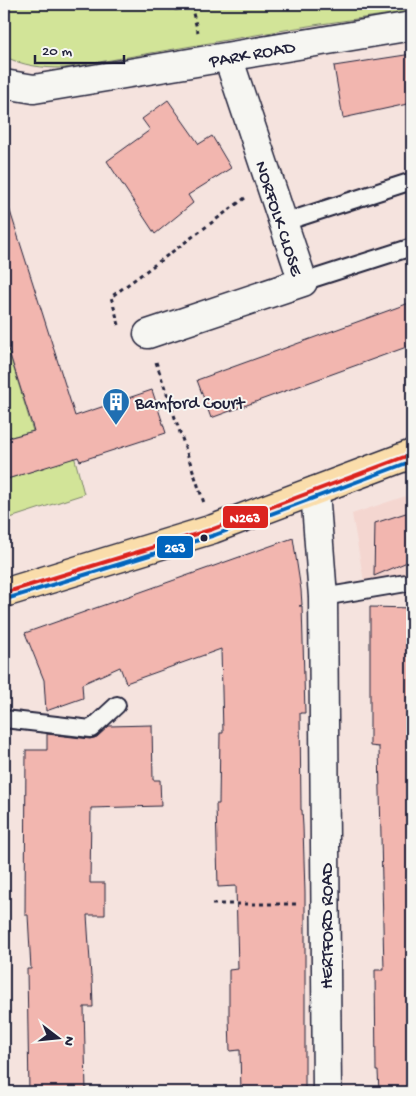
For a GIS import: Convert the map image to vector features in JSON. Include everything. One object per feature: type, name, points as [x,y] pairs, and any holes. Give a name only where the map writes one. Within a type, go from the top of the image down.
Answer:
[{"type":"main road","points":[[4,593],[213,529],[412,454]]},
{"type":"street","name":"PARK ROAD","points":[[4,84],[34,89],[412,26]]},
{"type":"street","name":"NORFOLK CLOSE","points":[[148,334],[303,282],[228,58]]},
{"type":"street","name":"HERTFORD ROAD","points":[[316,491],[323,597],[327,1092]]},
{"type":"lane","points":[[282,223],[412,181]]},
{"type":"lane","points":[[303,282],[412,247]]},
{"type":"lane","points":[[323,597],[412,582]]},
{"type":"lane","points":[[4,719],[91,729],[117,705]]},
{"type":"path","points":[[152,4],[178,9],[193,5],[199,35]]},
{"type":"path","points":[[212,904],[299,904]]},
{"type":"shaded area","points":[[412,494],[412,588],[365,587],[352,514]]},
{"type":"green space","points":[[4,4],[412,4],[412,11],[314,25],[56,68],[26,64],[4,56]]},
{"type":"green space","points":[[4,336],[33,431],[4,439]]},
{"type":"green space","points":[[71,444],[84,494],[4,520],[4,480],[45,467]]},
{"type":"building","points":[[412,54],[412,103],[343,118],[334,66]]},
{"type":"building","points":[[168,100],[199,144],[212,136],[231,168],[188,195],[193,203],[155,234],[107,161],[150,130],[142,119]]},
{"type":"building","points":[[4,208],[9,208],[75,416],[152,390],[166,433],[80,461],[78,457],[4,480],[4,439],[34,431],[4,336]]},
{"type":"building","points":[[412,302],[412,345],[211,418],[197,380]]},
{"type":"building","points":[[412,511],[412,560],[374,576],[375,523]]},
{"type":"building","points":[[293,538],[301,590],[302,605],[299,606],[302,606],[305,713],[300,713],[301,810],[305,893],[305,1092],[241,1092],[240,1050],[230,1051],[229,1018],[229,970],[238,969],[236,886],[218,887],[216,804],[219,804],[220,733],[223,733],[221,649],[126,683],[120,667],[82,684],[83,698],[46,711],[44,680],[25,633]]},
{"type":"building","points":[[370,607],[412,608],[412,1092],[379,1092],[378,1071],[376,1071],[375,970],[384,970],[379,747],[370,746]]},
{"type":"building","points":[[152,725],[153,780],[160,780],[161,806],[91,808],[90,883],[105,883],[105,915],[87,915],[93,1007],[84,1007],[86,1092],[29,1092],[27,969],[31,969],[28,915],[25,915],[26,750],[47,750],[47,734],[90,739],[97,737],[109,726]]},
{"type":"transit line","name":"N263","points":[[4,593],[213,529],[412,454]]},
{"type":"transit line","name":"263","points":[[6,599],[215,535],[412,461]]},
{"type":"place","name":"Bamford Court","points":[[116,426]]}]
